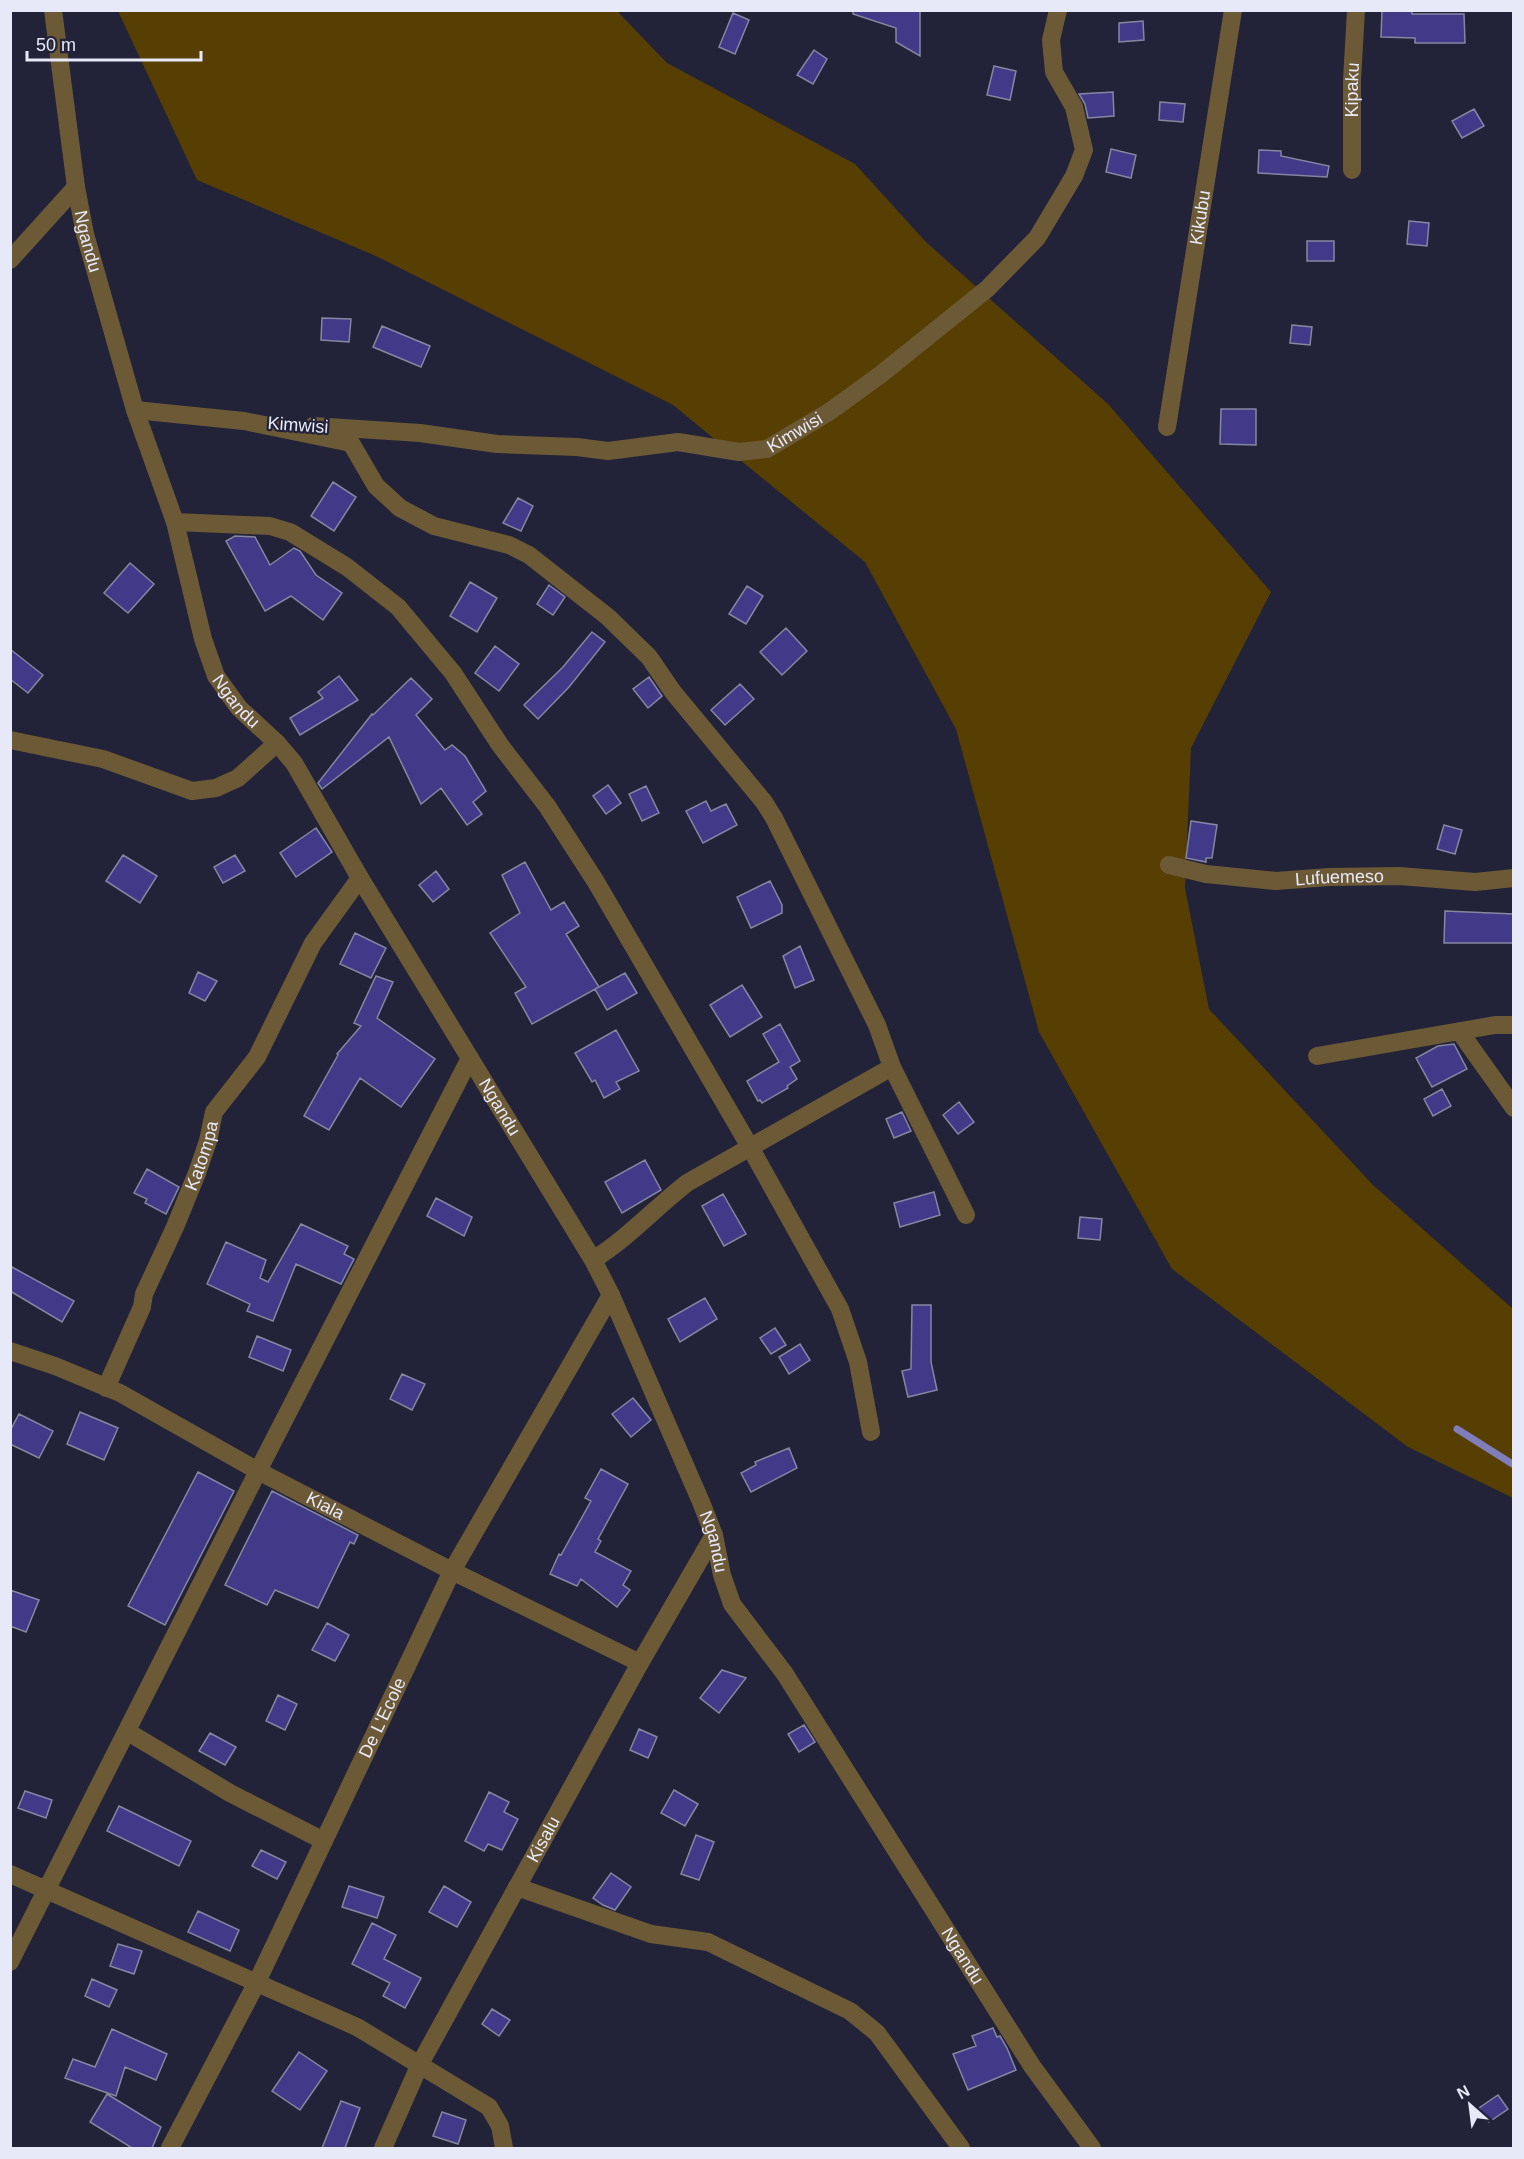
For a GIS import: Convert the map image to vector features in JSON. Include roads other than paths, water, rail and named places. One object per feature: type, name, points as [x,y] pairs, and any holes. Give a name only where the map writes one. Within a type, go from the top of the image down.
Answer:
[{"type":"street","name":"Ngandu","points":[[53,10],[76,187],[85,234],[135,410],[175,522],[203,639],[216,676],[239,708],[277,743],[294,763],[360,878],[593,1260],[611,1295],[714,1535],[722,1575],[732,1604],[785,1674],[1032,2066],[1092,2148]]},
{"type":"street","name":"Kimwisi","points":[[244,421],[420,433],[497,444],[578,447],[608,452],[678,442],[739,452],[767,449],[829,412],[880,375],[987,289],[1036,238],[1074,176],[1084,150],[1074,107],[1054,72],[1051,40],[1058,10]]},
{"type":"street","name":"Kikubu","points":[[1167,427],[1233,10]]},
{"type":"street","name":"Kipaku","points":[[1352,170],[1352,80],[1356,10]]},
{"type":"street","points":[[10,260],[76,187]]},
{"type":"street","points":[[135,410],[244,421],[351,443],[376,486],[400,508],[434,526],[509,544],[529,555],[608,616],[649,657],[673,692],[764,802],[877,1025],[892,1067],[966,1215]]},
{"type":"street","points":[[175,522],[270,525],[290,532],[347,567],[398,607],[453,673],[500,745],[547,806],[596,882],[750,1147],[840,1310],[858,1362],[871,1432]]},
{"type":"street","points":[[10,740],[103,759],[192,791],[216,788],[238,778],[277,743]]},
{"type":"street","name":"Lufuemeso","points":[[1169,865],[1206,874],[1276,881],[1340,876],[1399,876],[1475,882],[1514,878]]},
{"type":"street","name":"Katompa","points":[[106,1388],[142,1307],[151,1275],[176,1227],[193,1184],[208,1141],[214,1112],[257,1058],[313,943],[360,878]]},
{"type":"street","points":[[1317,1056],[1494,1025],[1514,1025]]},
{"type":"street","points":[[1460,1032],[1514,1108]]},
{"type":"street","points":[[10,1962],[470,1058]]},
{"type":"street","points":[[593,1260],[636,1229],[666,1199],[687,1183],[892,1067]]},
{"type":"street","name":"De L'Ecole","points":[[170,2148],[256,1984],[452,1571],[611,1295]]},
{"type":"street","name":"Kiala","points":[[10,1351],[55,1366],[120,1394],[258,1471],[452,1571],[640,1663]]},
{"type":"street","name":"Kisalu","points":[[383,2148],[420,2064],[640,1663],[714,1535]]},
{"type":"street","points":[[128,1732],[230,1794],[324,1840]]},
{"type":"street","points":[[10,1874],[357,2027],[489,2107],[500,2126],[504,2148]]},
{"type":"street","points":[[517,1887],[651,1934],[708,1942],[850,2011],[877,2034],[961,2148]]},
{"type":"waterway","points":[[1457,1429],[1514,1465]]}]
